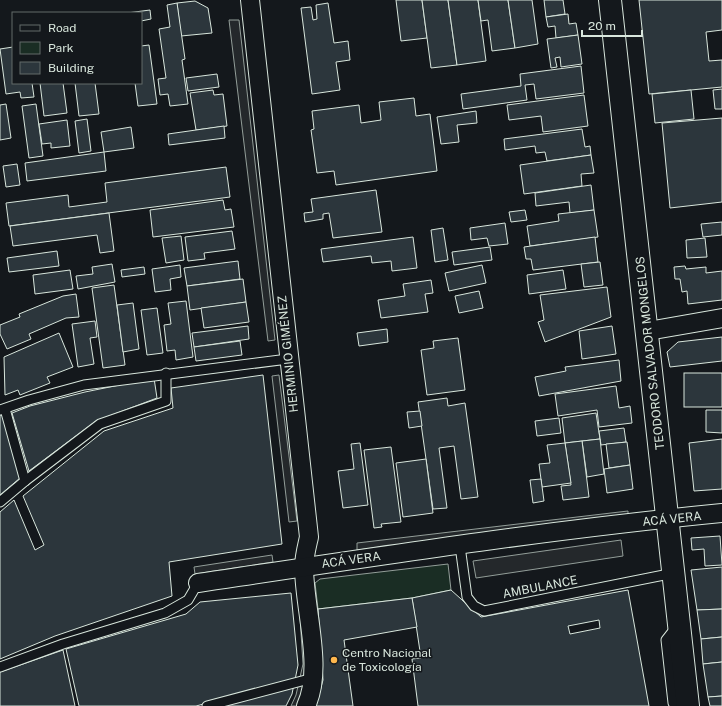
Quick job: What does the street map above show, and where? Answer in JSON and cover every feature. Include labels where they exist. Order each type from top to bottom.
[{"type":"street","name":"HERMINIO GIMÉNEZ","points":[[250,0],[288,359],[309,537],[304,567],[313,678],[310,697],[306,706]]},
{"type":"street","name":"TEODORO SALVADOR MONGELOS","points":[[610,0],[648,331],[688,706]]},
{"type":"street","points":[[648,331],[722,318]]},
{"type":"street","name":"ACÁ VERA","points":[[198,583],[304,567],[667,518],[722,513]]},
{"type":"lane","points":[[25,481],[2,410],[28,400],[84,385],[166,374],[185,374],[288,359]]},
{"type":"lane","points":[[0,502],[100,424],[166,401],[166,374]]},
{"type":"lane","name":"AMBULANCE","points":[[460,546],[467,597],[474,606],[484,610],[674,573]]},
{"type":"lane","name":"ACÁ VERA","points":[[0,667],[63,644],[165,613],[188,600],[198,583]]},
{"type":"lane","points":[[676,706],[673,703],[666,640],[679,624]]},
{"type":"lane","points":[[207,706],[313,678]]},
{"type":"green space","points":[[448,564],[451,590],[412,598],[318,609],[315,583],[320,579]]},
{"type":"shaded area","points":[[229,20],[239,20],[275,340],[268,341]]},
{"type":"shaded area","points":[[279,375],[297,521],[289,522],[272,376]]},
{"type":"shaded area","points":[[628,511],[628,516],[357,550],[357,543]]},
{"type":"shaded area","points":[[621,540],[623,556],[476,578],[473,561]]},
{"type":"shaded area","points":[[272,555],[273,562],[195,574],[194,567]]},
{"type":"shaded area","points":[[299,602],[309,664],[298,706],[291,706],[296,695],[303,664]]},
{"type":"building","points":[[396,0],[422,0],[427,38],[401,41]]},
{"type":"building","points":[[422,0],[448,0],[457,65],[431,68]]},
{"type":"building","points":[[448,0],[478,0],[486,61],[457,65]]},
{"type":"building","points":[[478,0],[508,0],[515,48],[492,51],[488,20],[481,21]]},
{"type":"building","points":[[508,0],[532,0],[538,44],[515,48]]},
{"type":"building","points":[[544,0],[563,0],[565,14],[546,17]]},
{"type":"building","points":[[639,0],[722,0],[722,30],[706,32],[709,61],[722,60],[722,87],[649,94]]},
{"type":"building","points":[[195,1],[208,8],[212,33],[181,36],[177,3]]},
{"type":"building","points":[[177,3],[185,59],[182,60],[188,104],[170,106],[168,94],[160,95],[158,79],[166,78],[159,29],[170,27],[167,5]]},
{"type":"building","points":[[328,3],[334,43],[348,41],[350,60],[336,62],[340,90],[312,94],[301,8],[311,7],[313,20],[317,19],[316,5]]},
{"type":"building","points":[[150,10],[151,19],[142,21],[142,12],[135,12]]},
{"type":"building","points":[[568,14],[569,24],[576,23],[578,35],[556,38],[555,26],[548,27],[546,17]]},
{"type":"building","points":[[578,35],[582,64],[561,67],[560,57],[555,58],[557,67],[551,68],[547,39]]},
{"type":"building","points":[[149,45],[157,104],[138,106],[135,84],[142,84],[142,46]]},
{"type":"building","points":[[12,47],[12,84],[32,84],[34,97],[21,98],[20,92],[6,94],[0,49]]},
{"type":"building","points":[[581,66],[584,93],[536,99],[534,84],[525,85],[527,100],[463,109],[461,94],[521,86],[520,74]]},
{"type":"building","points":[[217,74],[219,87],[188,91],[186,78]]},
{"type":"building","points":[[40,84],[63,84],[67,113],[44,116]]},
{"type":"building","points":[[75,84],[95,84],[99,114],[79,116]]},
{"type":"building","points":[[722,89],[722,109],[715,109],[713,90]]},
{"type":"building","points":[[213,90],[214,95],[223,94],[227,126],[196,130],[190,93]]},
{"type":"building","points":[[691,90],[694,119],[655,123],[652,94]]},
{"type":"building","points":[[584,95],[588,126],[543,132],[541,116],[509,120],[507,105]]},
{"type":"building","points":[[414,98],[416,116],[430,114],[437,171],[336,185],[334,171],[317,173],[311,130],[314,129],[312,111],[359,105],[361,123],[381,120],[379,102]]},
{"type":"building","points":[[6,104],[11,138],[0,140],[0,105]]},
{"type":"building","points":[[36,104],[43,156],[29,158],[22,106]]},
{"type":"building","points":[[476,111],[477,123],[457,125],[459,142],[441,144],[437,117]]},
{"type":"building","points":[[722,118],[722,202],[670,208],[662,123]]},
{"type":"building","points":[[87,119],[91,151],[79,153],[75,121]]},
{"type":"building","points":[[67,120],[70,146],[51,148],[51,143],[42,144],[39,124]]},
{"type":"building","points":[[224,126],[225,138],[169,145],[168,134]]},
{"type":"building","points":[[131,127],[134,148],[104,152],[101,132]]},
{"type":"building","points":[[582,129],[585,147],[590,146],[591,155],[547,161],[545,152],[536,153],[535,146],[505,150],[504,139]]},
{"type":"building","points":[[104,152],[106,171],[27,181],[25,163]]},
{"type":"building","points":[[591,155],[594,173],[581,174],[582,186],[524,194],[520,165]]},
{"type":"building","points":[[17,164],[20,185],[6,187],[3,166]]},
{"type":"building","points":[[226,167],[230,197],[9,226],[6,203],[68,195],[69,207],[107,202],[105,183]]},
{"type":"building","points":[[591,185],[594,210],[570,213],[569,202],[536,206],[535,193]]},
{"type":"building","points":[[376,190],[382,232],[333,238],[329,213],[323,214],[323,219],[305,222],[304,213],[313,212],[311,199]]},
{"type":"building","points":[[223,200],[225,210],[231,209],[234,227],[153,237],[150,210]]},
{"type":"building","points":[[525,210],[527,220],[511,222],[509,212]]},
{"type":"building","points":[[594,210],[598,237],[530,246],[527,226],[559,221],[558,214]]},
{"type":"building","points":[[109,213],[114,251],[100,253],[97,235],[13,246],[10,226]]},
{"type":"building","points":[[722,222],[722,235],[703,237],[701,224]]},
{"type":"building","points":[[505,223],[508,244],[489,246],[487,238],[471,240],[470,228]]},
{"type":"building","points":[[443,228],[448,260],[435,262],[431,230]]},
{"type":"building","points":[[232,231],[235,249],[204,253],[205,259],[188,261],[185,237]]},
{"type":"building","points":[[181,236],[184,260],[166,263],[162,238]]},
{"type":"building","points":[[413,237],[417,268],[392,271],[391,261],[372,263],[371,256],[323,262],[321,249]]},
{"type":"building","points":[[595,237],[598,262],[533,270],[531,259],[526,259],[524,247]]},
{"type":"building","points":[[705,238],[707,257],[687,258],[686,240]]},
{"type":"building","points":[[490,247],[492,260],[454,265],[452,252]]},
{"type":"building","points":[[57,251],[59,266],[9,272],[7,258]]},
{"type":"building","points":[[238,261],[240,279],[187,286],[184,268]]},
{"type":"building","points":[[600,262],[603,285],[584,287],[581,264]]},
{"type":"building","points":[[112,264],[115,282],[78,289],[76,276],[93,274],[92,267]]},
{"type":"building","points":[[180,265],[181,277],[170,279],[171,290],[155,292],[152,269]]},
{"type":"building","points":[[482,265],[486,283],[449,291],[445,273]]},
{"type":"building","points":[[685,266],[686,269],[706,267],[706,273],[722,271],[722,300],[688,304],[687,291],[682,292],[680,279],[675,279],[674,267]]},
{"type":"building","points":[[144,267],[145,274],[122,277],[121,270]]},
{"type":"building","points":[[70,270],[73,289],[35,294],[33,275]]},
{"type":"building","points":[[563,270],[566,289],[529,294],[527,275]]},
{"type":"building","points":[[243,279],[246,302],[190,310],[187,286]]},
{"type":"building","points":[[431,280],[433,293],[425,294],[428,312],[381,318],[378,300],[405,296],[403,284]]},
{"type":"building","points":[[114,285],[125,365],[103,368],[92,288]]},
{"type":"building","points":[[607,287],[611,317],[545,342],[538,322],[544,320],[540,295]]},
{"type":"building","points":[[479,291],[483,308],[459,313],[455,296]]},
{"type":"building","points":[[76,294],[79,317],[66,318],[29,334],[31,339],[7,349],[0,334],[0,325],[20,317],[19,314],[63,296]]},
{"type":"building","points":[[186,301],[193,357],[176,360],[175,350],[167,351],[164,325],[171,324],[168,303]]},
{"type":"building","points":[[246,302],[249,322],[204,328],[201,308]]},
{"type":"building","points":[[133,303],[139,349],[123,352],[117,305]]},
{"type":"building","points":[[157,308],[163,353],[147,355],[141,310]]},
{"type":"building","points":[[95,321],[97,337],[90,338],[94,364],[78,367],[72,324]]},
{"type":"building","points":[[248,326],[249,339],[194,347],[192,333]]},
{"type":"building","points":[[612,326],[616,354],[582,359],[579,331]]},
{"type":"building","points":[[387,329],[388,342],[359,346],[357,333]]},
{"type":"building","points":[[59,333],[73,367],[47,377],[50,383],[20,395],[18,390],[5,395],[4,357]]},
{"type":"building","points":[[722,337],[722,361],[670,367],[667,352],[678,342]]},
{"type":"building","points":[[458,338],[465,390],[427,395],[421,350],[434,348],[433,341]]},
{"type":"building","points":[[240,341],[242,355],[196,361],[194,347]]},
{"type":"building","points":[[619,360],[621,381],[539,396],[535,377],[566,371],[565,367]]},
{"type":"building","points":[[684,373],[722,373],[722,407],[684,407]]},
{"type":"building","points":[[263,375],[282,544],[169,562],[172,596],[55,636],[0,659],[0,512],[14,500],[35,550],[44,545],[23,496],[104,431],[173,408],[171,388]]},
{"type":"building","points":[[154,378],[157,398],[96,421],[29,471],[12,413],[30,406],[85,392]]},
{"type":"building","points":[[616,386],[619,408],[630,406],[632,423],[599,427],[597,410],[558,416],[555,394]]},
{"type":"building","points":[[447,398],[448,406],[465,403],[478,497],[461,499],[454,446],[439,448],[447,508],[433,509],[418,402]]},
{"type":"building","points":[[706,410],[722,410],[722,433],[706,432]]},
{"type":"building","points":[[420,411],[422,426],[409,428],[407,412]]},
{"type":"building","points":[[596,413],[600,439],[565,443],[562,418]]},
{"type":"building","points":[[2,414],[20,478],[0,495],[0,415]]},
{"type":"building","points":[[559,418],[561,433],[537,436],[535,421]]},
{"type":"building","points":[[624,428],[626,442],[601,445],[599,431]]},
{"type":"building","points":[[600,439],[604,474],[587,477],[582,441]]},
{"type":"building","points":[[722,439],[722,489],[694,491],[689,443]]},
{"type":"building","points":[[582,441],[589,497],[563,500],[561,486],[571,485],[565,443]]},
{"type":"building","points":[[627,442],[630,465],[609,468],[606,444]]},
{"type":"building","points":[[360,443],[368,505],[343,508],[338,471],[354,469],[351,444]]},
{"type":"building","points":[[565,443],[571,483],[542,487],[539,464],[550,463],[547,445]]},
{"type":"building","points":[[391,447],[401,522],[381,524],[382,527],[374,528],[364,450]]},
{"type":"building","points":[[426,459],[433,513],[403,517],[396,463]]},
{"type":"building","points":[[630,465],[633,489],[607,493],[604,469]]},
{"type":"building","points":[[541,479],[544,501],[533,503],[530,480]]},
{"type":"building","points":[[720,536],[722,565],[705,566],[704,549],[692,550],[691,538]]},
{"type":"building","points":[[722,567],[722,609],[697,610],[691,570]]},
{"type":"building","points":[[451,590],[481,617],[628,590],[649,706],[418,706],[412,659],[421,658],[412,598]],"holes":[[[599,620],[600,628],[570,634],[568,626]]]},
{"type":"building","points":[[291,593],[298,665],[295,680],[196,706],[79,706],[66,649],[186,614],[200,602]]},
{"type":"building","name":"Centro Nacional de Toxicología","points":[[412,598],[417,627],[344,640],[353,706],[316,706],[323,680],[318,609]]},
{"type":"building","points":[[722,609],[722,637],[701,639],[697,610]]},
{"type":"building","points":[[722,637],[722,662],[703,664],[701,639]]},
{"type":"building","points":[[63,650],[75,706],[0,706],[0,672]]},
{"type":"building","points":[[722,662],[722,696],[708,697],[703,664]]},
{"type":"building","points":[[294,684],[292,694],[286,706],[216,706]]},
{"type":"building","points":[[722,696],[722,706],[710,706],[708,697]]},
{"type":"place","name":"Centro Nacional de Toxicología","points":[[334,660]]}]
